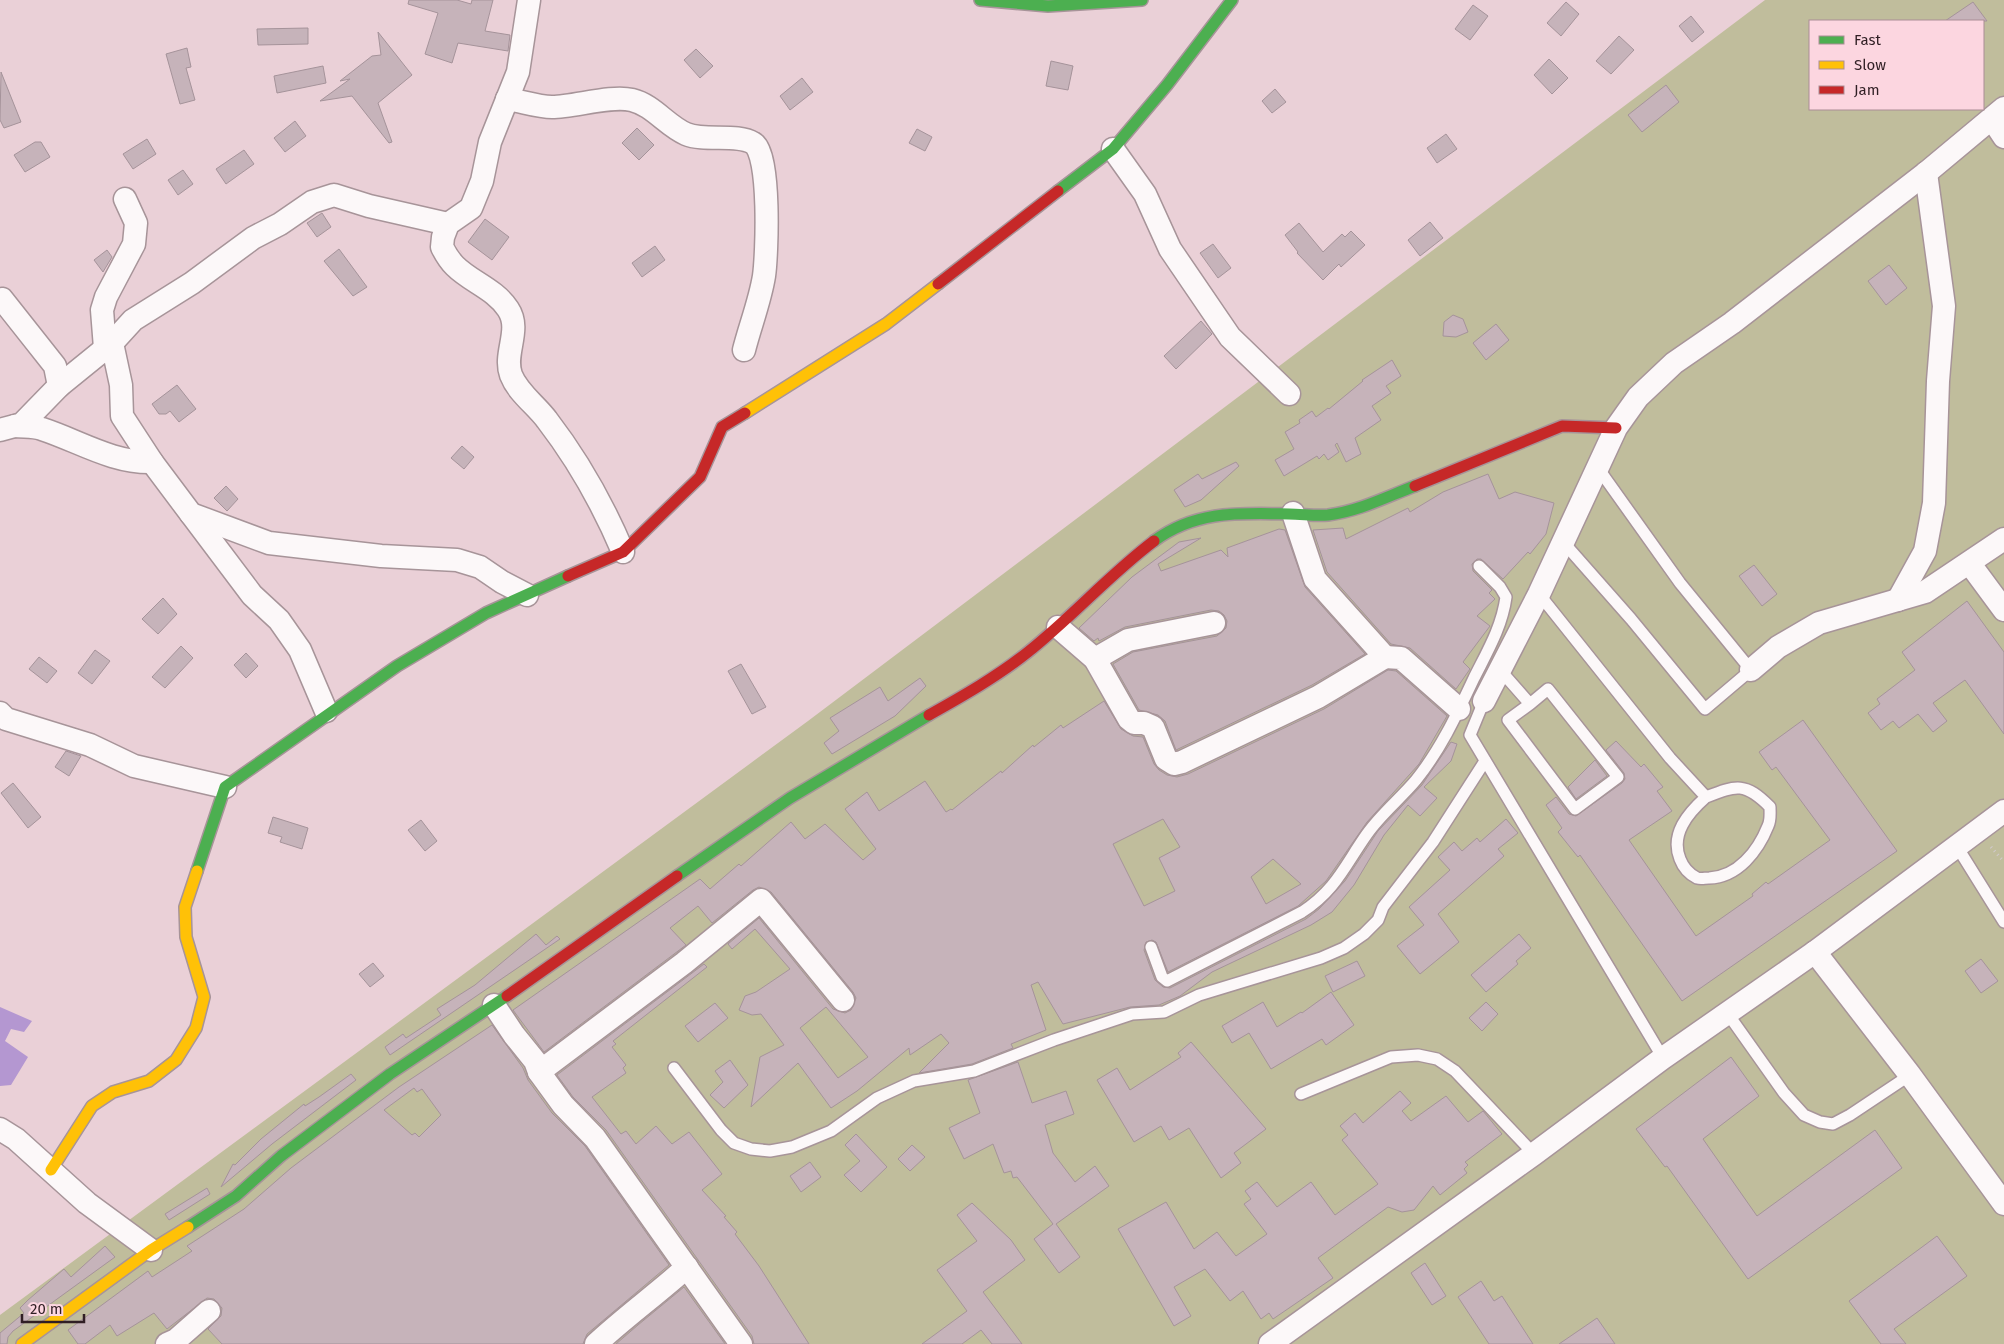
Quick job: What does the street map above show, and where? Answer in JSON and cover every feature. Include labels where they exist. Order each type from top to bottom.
[{"type":"street","points":[[529,0],[518,72],[490,142],[482,181],[471,208],[448,224],[443,237],[442,247],[455,267],[490,290],[508,309],[515,325],[509,353],[511,375],[526,398],[546,419],[569,452],[623,552]]},
{"type":"street","points":[[980,0],[1048,6],[1142,0]]},
{"type":"street","points":[[51,1170],[92,1106],[113,1092],[149,1081],[176,1060],[196,1028],[204,997],[186,937],[185,907],[226,787],[397,666],[486,613],[623,552],[700,478],[722,427],[886,324],[1113,150],[1167,85],[1232,0]]},
{"type":"street","points":[[507,99],[552,107],[598,101],[632,100],[663,116],[674,127],[687,135],[718,139],[745,139],[755,143],[762,153],[767,210],[764,277],[744,350]]},
{"type":"street","points":[[1484,701],[1501,671],[1564,543],[1616,428],[1638,397],[1674,363],[1732,323],[1926,173],[2000,121]]},
{"type":"street","points":[[1113,150],[1145,194],[1170,249],[1230,337],[1289,394]]},
{"type":"street","points":[[1898,600],[1925,551],[1934,503],[1938,381],[1944,306],[1926,173]]},
{"type":"street","points":[[8,428],[22,424],[59,386],[108,345],[133,320],[192,283],[253,238],[280,224],[312,202],[334,195],[369,206],[448,224]]},
{"type":"street","points":[[125,199],[136,223],[134,244],[106,297],[102,310],[108,345],[121,385],[122,416],[152,462],[252,595],[279,620],[300,650],[326,710]]},
{"type":"street","points":[[2,299],[55,366],[59,386]]},
{"type":"street","points":[[22,1344],[151,1250],[236,1196],[282,1156],[390,1074],[782,804],[885,740],[971,691],[1027,653],[1058,627],[1122,565],[1172,528],[1206,516],[1293,513],[1325,515],[1352,511],[1380,502],[1562,426],[1616,428]]},
{"type":"street","points":[[8,428],[41,429],[91,450],[139,463],[152,462]]},
{"type":"street","points":[[1293,513],[1315,579],[1385,657]]},
{"type":"street","points":[[191,514],[270,543],[381,556],[457,560],[480,567],[526,595]]},
{"type":"street","points":[[1752,670],[1778,647],[1819,623],[1925,592],[1970,564],[2004,539]]},
{"type":"street","points":[[1970,564],[2004,610]]},
{"type":"street","points":[[1095,659],[1128,640],[1214,623]]},
{"type":"street","points":[[1058,627],[1095,659],[1129,719],[1134,723],[1144,723],[1153,727],[1166,759],[1174,764],[1182,762],[1318,697],[1385,657],[1401,658],[1459,710]]},
{"type":"street","points":[[0,713],[6,719],[90,745],[134,766],[226,787]]},
{"type":"street","points":[[1270,1344],[1534,1154],[1663,1058],[1815,952],[1956,845],[2004,812]]},
{"type":"street","points":[[539,1072],[645,994],[762,900],[843,1000]]},
{"type":"street","points":[[1815,952],[2002,1197]]},
{"type":"street","points":[[494,1004],[514,1035],[535,1061],[539,1072],[563,1106],[595,1138],[741,1344]]},
{"type":"street","points":[[0,1129],[16,1139],[87,1203],[151,1250]]},
{"type":"street","points":[[596,1344],[625,1317],[659,1293],[687,1267]]},
{"type":"street","points":[[167,1344],[176,1340],[209,1311]]},
{"type":"lane","points":[[1564,543],[1631,618],[1705,709],[1752,670],[1680,583],[1598,468]]},
{"type":"lane","points":[[1151,947],[1162,977],[1167,981],[1302,912],[1319,901],[1335,885],[1368,833],[1437,752],[1499,629],[1506,597],[1480,566]]},
{"type":"lane","points":[[1539,594],[1670,758],[1706,797]]},
{"type":"lane","points":[[1501,671],[1530,704]]},
{"type":"lane","points":[[1548,688],[1618,776],[1575,809],[1508,720],[1530,704],[1548,688]]},
{"type":"lane","points":[[1484,701],[1470,735],[1663,1058]]},
{"type":"lane","points":[[674,1068],[721,1130],[734,1143],[751,1149],[770,1151],[792,1147],[831,1131],[884,1094],[914,1080],[974,1071],[1054,1040],[1132,1014],[1164,1012],[1199,995],[1321,958],[1344,948],[1364,934],[1378,920],[1383,907],[1433,842],[1484,761]]},
{"type":"lane","points":[[1733,787],[1754,791],[1770,807],[1770,824],[1758,847],[1737,870],[1715,878],[1698,878],[1683,868],[1676,850],[1679,830],[1691,810],[1706,797],[1733,787]]},
{"type":"lane","points":[[1956,845],[2004,922]]},
{"type":"lane","points":[[1728,1014],[1784,1093],[1804,1115],[1820,1122],[1834,1124],[1910,1075]]},
{"type":"lane","points":[[1301,1094],[1391,1057],[1418,1055],[1437,1059],[1455,1072],[1534,1154]]},
{"type":"shaded area","points":[[1765,0],[2004,0],[2004,1344],[0,1344],[0,1315],[808,721]]},
{"type":"shaded area","points":[[0,1007],[32,1021],[24,1032],[11,1029],[5,1041],[28,1057],[11,1085],[0,1086]]},
{"type":"building","points":[[409,0],[457,0],[471,4],[472,0],[493,0],[485,31],[510,35],[508,51],[458,43],[452,63],[425,54],[438,13],[408,4]]},
{"type":"building","points":[[1566,2],[1579,14],[1561,36],[1547,23]]},
{"type":"building","points":[[1973,2],[1987,21],[1984,20],[1946,20]]},
{"type":"building","points":[[1473,5],[1488,16],[1470,40],[1455,29]]},
{"type":"building","points":[[1691,16],[1704,32],[1692,42],[1679,26]]},
{"type":"building","points":[[308,28],[308,44],[258,45],[257,29]]},
{"type":"building","points":[[378,32],[412,75],[378,103],[392,142],[389,143],[352,96],[320,101],[350,79],[340,81],[372,56],[381,55]]},
{"type":"building","points":[[1619,36],[1634,50],[1611,74],[1596,61]]},
{"type":"building","points":[[187,48],[191,67],[186,68],[195,100],[180,104],[166,54]]},
{"type":"building","points":[[696,49],[713,66],[700,78],[684,60]]},
{"type":"building","points":[[1549,59],[1568,78],[1552,94],[1534,75]]},
{"type":"building","points":[[1051,61],[1073,66],[1068,90],[1046,86]]},
{"type":"building","points":[[323,66],[326,83],[277,93],[274,76]]},
{"type":"building","points":[[1,72],[21,122],[4,128],[0,120]]},
{"type":"building","points":[[802,78],[813,92],[790,110],[780,96]]},
{"type":"building","points":[[1666,85],[1679,102],[1642,132],[1628,115]]},
{"type":"building","points":[[1275,89],[1286,102],[1272,113],[1262,101]]},
{"type":"building","points":[[295,121],[306,136],[285,152],[274,138]]},
{"type":"building","points":[[637,128],[654,145],[639,160],[622,143]]},
{"type":"building","points":[[917,129],[932,137],[925,151],[909,143]]},
{"type":"building","points":[[1446,134],[1457,149],[1437,163],[1427,148]]},
{"type":"building","points":[[147,139],[156,154],[133,169],[123,154]]},
{"type":"building","points":[[35,142],[41,142],[50,157],[25,172],[14,155]]},
{"type":"building","points":[[244,150],[254,164],[226,184],[216,169]]},
{"type":"building","points":[[183,170],[193,184],[178,195],[168,180]]},
{"type":"building","points":[[322,213],[331,227],[317,237],[307,223]]},
{"type":"building","points":[[485,219],[509,237],[492,260],[468,242]]},
{"type":"building","points":[[1430,222],[1443,238],[1420,256],[1408,240]]},
{"type":"building","points":[[1299,223],[1323,252],[1342,234],[1345,237],[1351,231],[1365,245],[1341,267],[1339,264],[1323,280],[1297,253],[1285,235]]},
{"type":"building","points":[[1213,244],[1231,268],[1218,278],[1200,253]]},
{"type":"building","points":[[655,246],[665,260],[642,277],[632,263]]},
{"type":"building","points":[[339,249],[367,287],[353,296],[324,261]]},
{"type":"building","points":[[107,250],[112,257],[103,272],[94,260]]},
{"type":"building","points":[[1889,265],[1907,288],[1886,305],[1868,281]]},
{"type":"building","points":[[1453,315],[1463,319],[1468,332],[1456,337],[1443,336],[1444,322]]},
{"type":"building","points":[[1201,321],[1212,334],[1176,369],[1164,356]]},
{"type":"building","points":[[1496,324],[1509,340],[1486,360],[1473,343]]},
{"type":"building","points":[[1392,360],[1401,376],[1386,386],[1391,393],[1372,406],[1381,420],[1355,438],[1361,454],[1346,462],[1337,443],[1335,445],[1339,452],[1328,460],[1324,454],[1319,459],[1317,456],[1284,476],[1275,460],[1294,449],[1285,432],[1300,423],[1299,420],[1312,411],[1316,417],[1329,409],[1362,380]]},
{"type":"building","points":[[177,385],[196,409],[179,422],[170,411],[166,414],[159,414],[152,404]]},
{"type":"building","points":[[462,446],[474,457],[464,469],[451,458]]},
{"type":"building","points":[[1236,462],[1239,466],[1201,500],[1185,507],[1174,490],[1198,474],[1202,479]]},
{"type":"building","points":[[1488,474],[1499,499],[1515,492],[1554,503],[1546,534],[1530,554],[1528,552],[1503,579],[1481,559],[1477,559],[1472,564],[1473,571],[1492,590],[1489,593],[1495,599],[1477,616],[1490,626],[1463,662],[1470,669],[1456,689],[1410,648],[1391,644],[1327,572],[1313,530],[1343,528],[1346,539],[1408,508],[1410,512],[1443,492]]},
{"type":"building","points":[[226,486],[238,499],[227,511],[214,498]]},
{"type":"building","points":[[1279,529],[1285,530],[1305,587],[1365,654],[1312,685],[1176,750],[1165,721],[1158,715],[1139,710],[1113,664],[1133,652],[1217,636],[1226,628],[1227,621],[1224,615],[1219,611],[1211,610],[1125,627],[1099,641],[1098,638],[1094,641],[1079,628],[1132,577],[1179,542],[1201,538],[1158,564],[1161,571],[1221,550],[1228,557],[1227,548]]},
{"type":"building","points":[[1754,565],[1777,594],[1762,606],[1739,576]]},
{"type":"building","points":[[163,598],[177,614],[158,634],[142,619]]},
{"type":"building","points":[[1967,601],[2004,652],[2004,734],[1965,680],[1933,703],[1947,721],[1933,732],[1918,714],[1899,728],[1893,721],[1881,730],[1868,713],[1880,704],[1877,699],[1915,670],[1902,652]]},
{"type":"building","points":[[181,646],[193,658],[165,688],[152,677]]},
{"type":"building","points":[[95,650],[110,661],[92,684],[78,673]]},
{"type":"building","points":[[246,653],[258,666],[246,678],[234,665]]},
{"type":"building","points":[[39,657],[57,671],[47,683],[29,669]]},
{"type":"building","points":[[741,664],[766,707],[752,714],[728,671]]},
{"type":"building","points":[[1388,670],[1396,671],[1447,716],[1419,764],[1367,822],[1326,881],[1298,906],[1168,972],[1156,942],[1152,940],[1146,942],[1144,950],[1155,980],[1163,987],[1170,988],[1306,919],[1319,909],[1345,881],[1378,831],[1422,785],[1451,742],[1457,744],[1451,761],[1424,787],[1437,798],[1420,816],[1408,805],[1384,835],[1354,885],[1332,912],[1311,925],[1212,972],[1180,996],[1159,1005],[1130,1007],[1063,1024],[1038,982],[1031,985],[1046,1030],[1011,1044],[1013,1048],[972,1064],[919,1073],[949,1043],[941,1034],[910,1055],[909,1048],[857,1091],[831,1108],[798,1063],[751,1107],[760,1057],[784,1045],[761,1014],[752,1015],[739,1010],[745,996],[756,992],[790,969],[755,929],[732,949],[728,944],[759,918],[833,1009],[845,1013],[851,1010],[856,998],[771,892],[759,887],[712,923],[698,906],[670,928],[686,945],[544,1052],[513,1010],[700,879],[710,889],[739,864],[741,866],[791,822],[805,839],[825,824],[863,860],[876,849],[845,809],[867,792],[879,811],[925,781],[946,812],[952,810],[1001,771],[1002,773],[1033,745],[1034,747],[1061,725],[1063,728],[1104,701],[1121,729],[1133,736],[1143,737],[1154,764],[1159,770],[1167,775],[1177,777],[1188,774],[1324,709]],"holes":[[[1163,819],[1180,847],[1159,858],[1175,891],[1144,906],[1113,844]],[[1273,859],[1301,884],[1266,904],[1251,877]],[[826,1007],[868,1057],[838,1078],[800,1028]]]},
{"type":"building","points":[[920,678],[926,686],[895,716],[832,754],[824,743],[839,731],[830,718],[880,687],[888,701]]},
{"type":"building","points":[[1803,720],[1897,851],[1682,1001],[1580,855],[1578,857],[1558,832],[1562,828],[1546,805],[1556,797],[1569,814],[1576,816],[1622,783],[1625,779],[1624,773],[1606,750],[1616,741],[1641,767],[1644,764],[1663,787],[1657,791],[1672,811],[1629,840],[1696,936],[1753,896],[1752,894],[1766,882],[1768,884],[1830,840],[1776,767],[1772,770],[1759,752]]},
{"type":"building","points":[[66,751],[81,756],[69,776],[55,767]]},
{"type":"building","points":[[1595,760],[1607,776],[1576,799],[1568,787]]},
{"type":"building","points":[[13,783],[41,817],[28,828],[1,793]]},
{"type":"building","points":[[273,817],[308,828],[302,849],[280,842],[282,837],[268,833]]},
{"type":"building","points":[[1506,819],[1518,833],[1498,849],[1504,856],[1438,914],[1459,942],[1420,974],[1397,946],[1424,925],[1409,907],[1450,870],[1438,857],[1454,842],[1462,851],[1477,838],[1480,842]]},
{"type":"building","points":[[421,820],[437,841],[425,851],[408,830]]},
{"type":"building","points":[[536,934],[546,945],[557,936],[560,939],[390,1055],[385,1047],[403,1034],[406,1038],[441,1015],[437,1009],[475,985]]},
{"type":"building","points":[[1519,934],[1531,948],[1516,961],[1518,964],[1486,992],[1471,975]]},
{"type":"building","points":[[1981,959],[1998,981],[1981,993],[1965,971]]},
{"type":"building","points":[[1357,961],[1365,976],[1333,992],[1325,976]]},
{"type":"building","points":[[373,963],[384,976],[370,987],[359,974]]},
{"type":"building","points":[[704,964],[707,967],[613,1041],[616,1044],[612,1047],[626,1065],[623,1068],[626,1073],[592,1097],[621,1134],[626,1131],[636,1144],[656,1126],[672,1144],[689,1132],[722,1174],[702,1190],[726,1216],[724,1217],[737,1232],[735,1234],[759,1266],[809,1344],[754,1344],[752,1336],[606,1130],[573,1097],[557,1075]]},
{"type":"building","points":[[1331,992],[1354,1025],[1326,1045],[1322,1039],[1271,1069],[1249,1033],[1232,1043],[1222,1026],[1263,1002],[1277,1027],[1302,1013]]},
{"type":"building","points":[[1486,1002],[1498,1014],[1482,1031],[1469,1018]]},
{"type":"building","points":[[715,1003],[728,1018],[698,1042],[685,1026]]},
{"type":"building","points":[[492,1025],[552,1113],[585,1146],[669,1265],[587,1334],[583,1344],[222,1344],[208,1329],[221,1316],[222,1308],[214,1299],[207,1298],[167,1329],[154,1313],[117,1336],[110,1325],[85,1344],[78,1344],[68,1330],[148,1271],[152,1277],[192,1251],[187,1246],[244,1209],[291,1168],[399,1087]],"holes":[[[414,1088],[417,1092],[422,1089],[441,1115],[419,1137],[415,1133],[412,1135],[384,1110]]]},
{"type":"building","points":[[1191,1042],[1266,1129],[1234,1153],[1241,1163],[1221,1178],[1189,1128],[1169,1140],[1161,1126],[1134,1142],[1097,1080],[1117,1068],[1130,1090],[1181,1057],[1178,1053]]},
{"type":"building","points":[[1731,1057],[1759,1096],[1703,1139],[1757,1216],[1875,1130],[1902,1168],[1748,1279],[1667,1166],[1665,1167],[1636,1129]]},
{"type":"building","points":[[730,1060],[748,1085],[724,1108],[710,1095],[723,1082],[715,1071]]},
{"type":"building","points":[[1018,1062],[1032,1103],[1066,1091],[1074,1114],[1045,1125],[1053,1153],[1075,1182],[1095,1166],[1109,1186],[1056,1224],[1080,1257],[1059,1273],[1034,1239],[1053,1224],[1017,1177],[1013,1178],[1011,1171],[1004,1173],[993,1144],[964,1159],[949,1128],[980,1113],[968,1080]]},
{"type":"building","points":[[351,1074],[356,1080],[272,1144],[221,1187],[233,1164],[235,1165],[261,1139],[304,1104],[305,1106]]},
{"type":"building","points":[[1400,1091],[1411,1103],[1402,1111],[1411,1121],[1446,1096],[1468,1122],[1483,1111],[1502,1134],[1465,1162],[1468,1165],[1464,1169],[1467,1173],[1440,1195],[1433,1186],[1414,1210],[1402,1212],[1388,1207],[1318,1258],[1333,1278],[1273,1319],[1269,1313],[1261,1319],[1243,1291],[1230,1301],[1205,1269],[1174,1287],[1191,1316],[1174,1326],[1118,1229],[1166,1202],[1194,1249],[1217,1232],[1236,1256],[1267,1234],[1244,1204],[1251,1199],[1245,1191],[1257,1182],[1277,1207],[1311,1182],[1335,1215],[1378,1184],[1342,1140],[1348,1135],[1340,1126],[1355,1113],[1363,1123]]},
{"type":"building","points":[[856,1134],[887,1167],[861,1192],[844,1175],[860,1161],[845,1145]]},
{"type":"building","points":[[912,1145],[925,1157],[910,1171],[898,1159]]},
{"type":"building","points":[[810,1162],[821,1177],[801,1192],[790,1176]]},
{"type":"building","points":[[207,1188],[210,1194],[169,1220],[165,1214]]},
{"type":"building","points":[[972,1203],[1011,1240],[1025,1260],[983,1292],[1022,1344],[992,1344],[981,1330],[962,1344],[922,1344],[967,1311],[937,1270],[977,1241],[957,1215]]},
{"type":"building","points":[[1937,1236],[1967,1276],[1894,1329],[1906,1344],[1881,1344],[1849,1301]]},
{"type":"building","points":[[105,1246],[115,1257],[13,1331],[8,1337],[7,1344],[0,1344],[0,1333],[24,1313],[20,1308],[28,1300],[64,1269],[71,1277]]},
{"type":"building","points":[[1425,1263],[1446,1296],[1432,1305],[1411,1273]]},
{"type":"building","points":[[1481,1281],[1494,1301],[1502,1296],[1533,1344],[1489,1344],[1458,1297]]},
{"type":"building","points":[[684,1287],[725,1344],[616,1344],[638,1325]]},
{"type":"building","points":[[1597,1318],[1615,1344],[1559,1344]]},
{"type":"traffic: fast","points":[[980,0],[1048,6],[1142,0]]},
{"type":"traffic: fast","points":[[1058,191],[1113,149],[1167,85],[1232,0]]},
{"type":"traffic: fast","points":[[1154,541],[1170,531],[1202,519],[1253,513],[1328,515],[1362,507],[1415,486]]},
{"type":"traffic: fast","points":[[197,871],[225,787],[397,666],[486,613],[568,576]]},
{"type":"traffic: fast","points":[[677,876],[790,798],[929,715]]},
{"type":"traffic: fast","points":[[188,1227],[236,1196],[281,1156],[390,1074],[507,996]]},
{"type":"traffic: slow","points":[[745,413],[886,324],[938,284]]},
{"type":"traffic: slow","points":[[51,1170],[92,1106],[113,1092],[149,1081],[176,1060],[196,1028],[204,997],[186,937],[185,907],[197,871]]},
{"type":"traffic: slow","points":[[22,1344],[151,1250],[188,1227]]},
{"type":"traffic: jam","points":[[938,284],[1058,191]]},
{"type":"traffic: jam","points":[[568,576],[623,552],[700,477],[722,427],[745,413]]},
{"type":"traffic: jam","points":[[1415,486],[1562,426],[1616,428]]},
{"type":"traffic: jam","points":[[929,715],[1017,661],[1154,541]]},
{"type":"traffic: jam","points":[[507,996],[677,876]]}]
